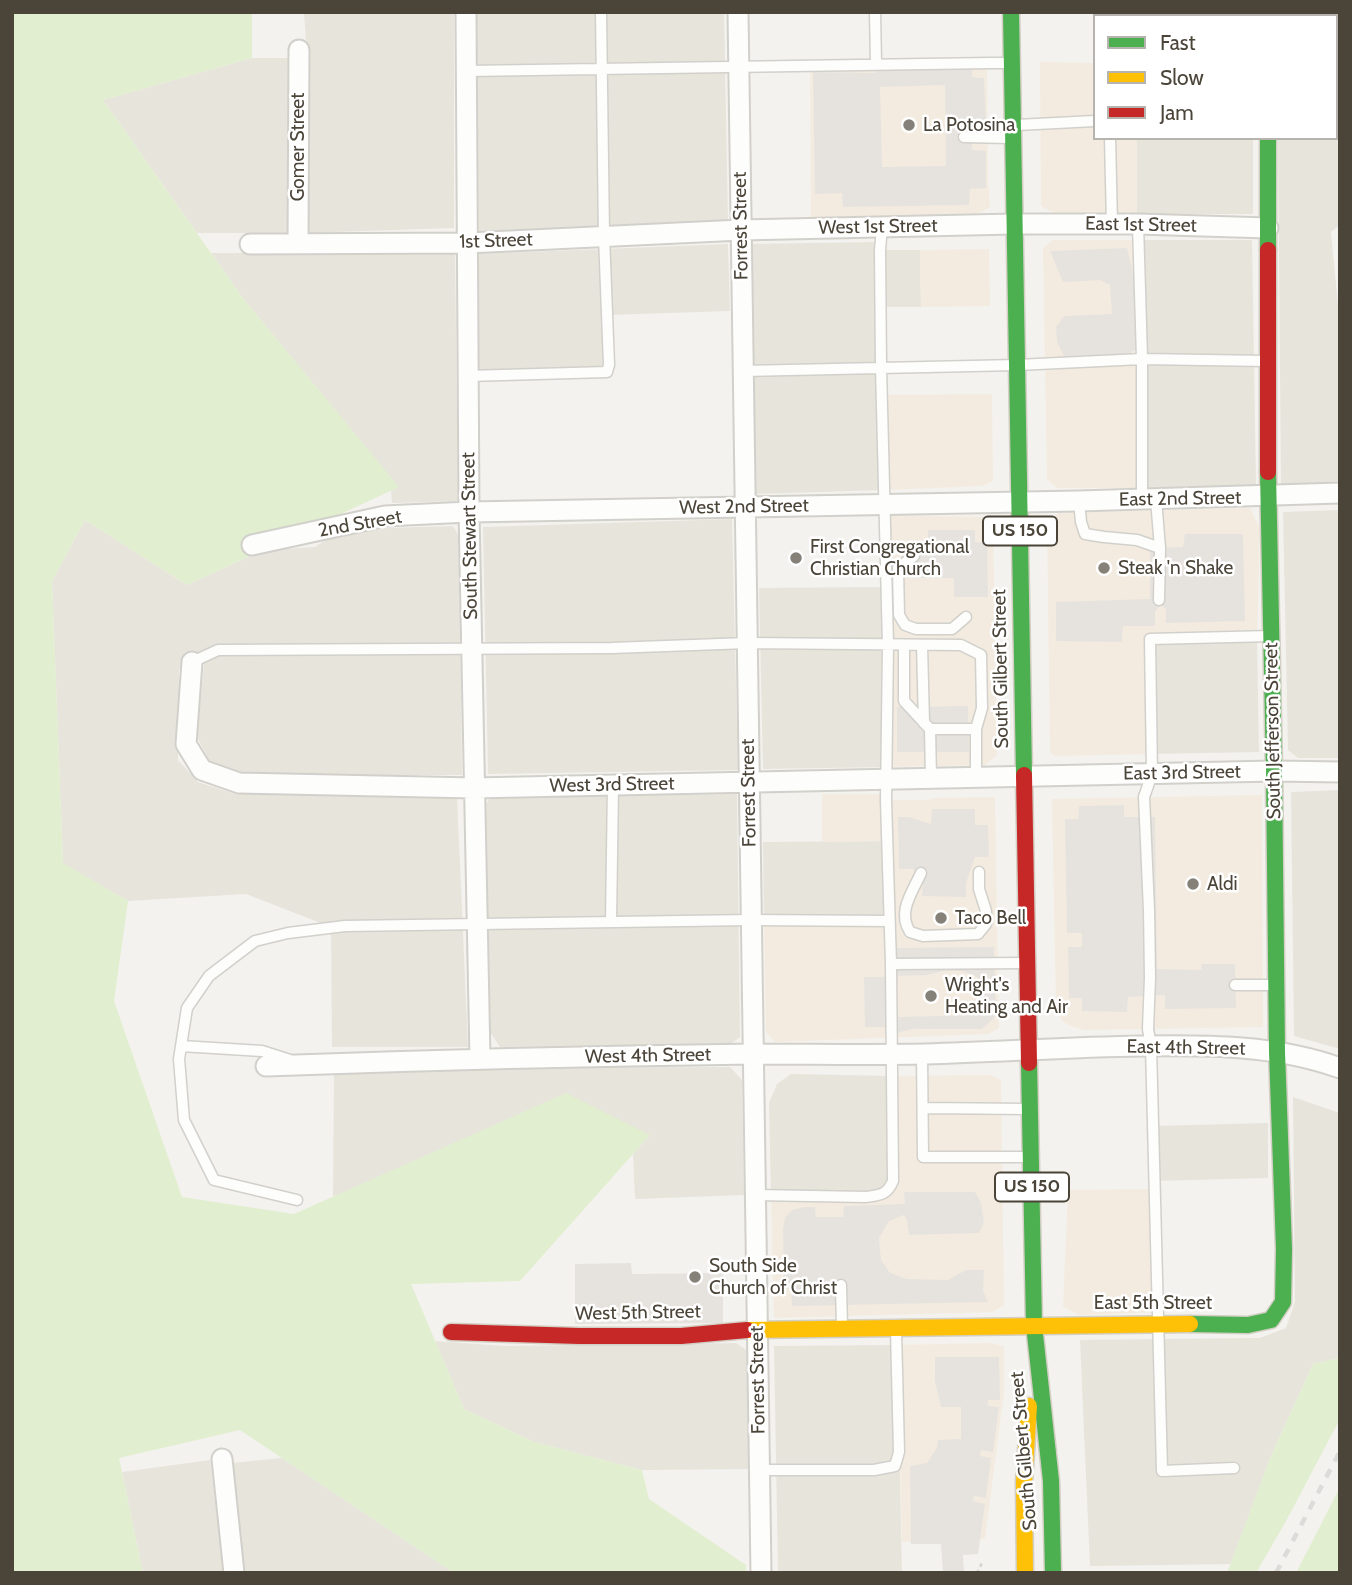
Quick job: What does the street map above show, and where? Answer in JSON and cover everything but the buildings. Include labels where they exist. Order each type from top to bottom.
[{"type":"street","name":"South Stewart Street","points":[[467,12],[469,512],[480,1059]]},
{"type":"street","name":"Forrest Street","points":[[738,12],[761,1573]]},
{"type":"street","name":"South Gilbert Street","points":[[1011,12],[1034,1325],[1024,1482],[1025,1573]]},
{"type":"street","name":"Gomer Street","points":[[298,244],[299,51]]},
{"type":"street","name":"South Jefferson Street","points":[[1268,140],[1268,497],[1277,1052],[1284,1249],[1283,1302],[1271,1320]]},
{"type":"street","name":"West 1st Street","points":[[741,230],[1014,224]]},
{"type":"street","name":"East 1st Street","points":[[1014,224],[1268,228]]},
{"type":"street","name":"1st Street","points":[[250,244],[468,243],[741,230]]},
{"type":"street","name":"East 2nd Street","points":[[1019,502],[1340,494]]},
{"type":"street","name":"West 2nd Street","points":[[469,512],[1019,502]]},
{"type":"street","name":"2nd Street","points":[[252,545],[385,516],[469,512]]},
{"type":"street","name":"West 3rd Street","points":[[192,662],[186,744],[202,770],[239,783],[474,788],[1024,777]]},
{"type":"street","name":"East 3rd Street","points":[[1024,777],[1340,772]]},
{"type":"street","name":"East 4th Street","points":[[1029,1049],[1216,1045],[1277,1052],[1340,1068]]},
{"type":"street","name":"West 4th Street","points":[[266,1066],[752,1054],[922,1054],[1029,1049]]},
{"type":"street","name":"East 5th Street","points":[[1034,1325],[1158,1322],[1248,1325],[1271,1320]]},
{"type":"street","name":"South Gilbert Street","points":[[1034,1325],[1051,1481],[1053,1573]]},
{"type":"street","name":"West 5th Street","points":[[452,1332],[669,1336],[758,1329],[1034,1325]]},
{"type":"street","points":[[222,1459],[234,1573]]},
{"type":"lane","points":[[468,376],[607,372],[609,365],[601,12]]},
{"type":"lane","points":[[875,12],[876,64]]},
{"type":"lane","points":[[467,71],[1012,63]]},
{"type":"lane","points":[[964,137],[1093,121]]},
{"type":"lane","points":[[1110,140],[1112,225]]},
{"type":"lane","points":[[1138,225],[1149,499],[1160,548],[1159,600]]},
{"type":"lane","points":[[755,1195],[866,1197],[880,1195],[890,1189],[893,1181],[886,800],[888,645],[881,367],[882,227]]},
{"type":"lane","points":[[743,371],[1017,365],[1142,359],[1267,361]]},
{"type":"lane","points":[[1079,501],[1085,534],[1137,540],[1160,548]]},
{"type":"lane","points":[[914,556],[898,568],[899,615],[905,625],[916,629],[952,629],[967,617]]},
{"type":"lane","points":[[1234,1468],[1162,1471],[1151,1046],[1148,1029],[1149,910],[1144,797],[1152,774],[1150,639],[1272,636]]},
{"type":"lane","points":[[192,662],[218,650],[612,648],[747,643],[961,645],[981,655],[982,708],[976,729],[976,778]]},
{"type":"lane","points":[[904,645],[904,701],[927,726],[976,729]]},
{"type":"lane","points":[[922,645],[931,778]]},
{"type":"lane","points":[[611,922],[613,785]]},
{"type":"lane","points":[[921,873],[904,912],[905,924],[911,932],[923,936],[978,934],[986,925],[986,911],[979,889],[979,872]]},
{"type":"lane","points":[[297,1200],[214,1180],[184,1120],[179,1059],[187,1008],[209,976],[255,941],[332,927],[477,923],[889,920]]},
{"type":"lane","points":[[891,964],[1028,963]]},
{"type":"lane","points":[[1235,985],[1276,985]]},
{"type":"lane","points":[[181,1046],[262,1051],[303,1065]]},
{"type":"lane","points":[[922,1054],[923,1157],[1031,1157]]},
{"type":"lane","points":[[923,1108],[1030,1109]]},
{"type":"lane","points":[[841,1285],[842,1328]]},
{"type":"lane","points":[[760,1470],[874,1470],[895,1466],[899,1452],[896,1327]]},
{"type":"path","points":[[976,1573],[982,1563]]},
{"type":"shaded area","points":[[304,12],[454,12],[454,228],[304,233]]},
{"type":"shaded area","points":[[475,12],[724,12],[728,221],[479,231]]},
{"type":"shaded area","points":[[252,58],[291,58],[289,233],[197,233],[103,100]]},
{"type":"shaded area","points":[[1040,62],[1093,63],[1093,140],[1137,140],[1137,214],[1056,214],[1041,206]]},
{"type":"shaded area","points":[[973,63],[972,77],[984,78],[986,122],[972,123],[972,150],[986,151],[986,188],[970,189],[969,205],[843,207],[842,193],[815,194],[813,72],[875,73],[876,64]],"holes":[[[945,85],[946,166],[882,167],[880,87]]]},
{"type":"shaded area","points":[[987,63],[990,207],[973,217],[811,221],[810,65]]},
{"type":"shaded area","points":[[1338,114],[1340,225],[1331,232],[1340,326],[1340,481],[1281,487],[1278,140],[1338,140]]},
{"type":"shaded area","points":[[1137,140],[1253,140],[1253,214],[1137,214]]},
{"type":"shaded area","points":[[1053,240],[1138,240],[1142,488],[1057,488],[1047,479],[1043,248]]},
{"type":"shaded area","points":[[1138,240],[1252,240],[1256,486],[1142,488]]},
{"type":"shaded area","points":[[880,242],[880,250],[920,250],[921,307],[881,307],[885,490],[756,494],[750,244]]},
{"type":"shaded area","points":[[728,244],[730,311],[607,315],[607,372],[477,376],[476,254]]},
{"type":"shaded area","points":[[1127,248],[1135,282],[1136,349],[1129,354],[1064,356],[1057,342],[1056,327],[1064,316],[1112,314],[1110,285],[1100,280],[1063,282],[1050,251]]},
{"type":"shaded area","points":[[989,249],[990,306],[921,307],[920,250]]},
{"type":"shaded area","points":[[211,253],[455,253],[458,501],[392,503],[390,477],[242,297]]},
{"type":"shaded area","points":[[992,394],[993,481],[983,486],[885,490],[882,395]]},
{"type":"shaded area","points":[[1250,508],[1260,529],[1257,636],[1150,639],[1152,754],[1055,756],[1050,752],[1047,521],[1059,513]]},
{"type":"shaded area","points":[[1340,510],[1340,758],[1298,758],[1288,750],[1283,512]]},
{"type":"shaded area","points":[[885,515],[983,517],[993,523],[997,755],[985,765],[887,767]]},
{"type":"shaded area","points":[[732,519],[738,770],[488,774],[483,527]]},
{"type":"shaded area","points":[[85,520],[187,585],[263,550],[315,547],[333,535],[384,528],[453,526],[459,536],[462,775],[241,775],[211,764],[197,737],[204,664],[185,652],[179,671],[178,760],[198,782],[235,794],[457,796],[468,1047],[332,1047],[331,927],[246,894],[128,901],[63,864],[52,581]]},
{"type":"shaded area","points":[[928,530],[975,530],[975,542],[987,543],[988,597],[954,597],[954,578],[908,578],[907,566],[928,544]]},
{"type":"shaded area","points":[[1185,534],[1243,534],[1245,621],[1166,623],[1166,609],[1161,605],[1155,611],[1155,626],[1123,626],[1122,642],[1056,641],[1056,602],[1150,599],[1150,548],[1183,547]]},
{"type":"shaded area","points":[[887,587],[887,767],[763,769],[759,588]]},
{"type":"shaded area","points":[[1257,636],[1259,752],[1152,754],[1150,639]]},
{"type":"shaded area","points":[[968,706],[969,752],[897,752],[897,707]]},
{"type":"shaded area","points":[[1340,790],[1340,1049],[1294,1036],[1291,792]]},
{"type":"shaded area","points":[[737,794],[740,1037],[728,1046],[500,1047],[490,1032],[482,809],[490,798]]},
{"type":"shaded area","points":[[822,794],[886,794],[886,800],[995,797],[999,1028],[988,1034],[775,1042],[766,1032],[764,920],[889,920],[887,841],[822,842]]},
{"type":"shaded area","points":[[1262,795],[1263,1027],[1084,1030],[1062,1021],[1056,1006],[1052,799]]},
{"type":"shaded area","points":[[1124,805],[1124,817],[1155,817],[1157,969],[1201,970],[1202,964],[1235,964],[1236,1008],[1165,1009],[1165,995],[1128,997],[1127,1012],[1082,1011],[1082,998],[1069,998],[1068,947],[1082,947],[1082,933],[1067,933],[1065,819],[1078,819],[1079,806]]},
{"type":"shaded area","points":[[932,809],[975,809],[975,825],[988,825],[989,857],[975,857],[966,883],[966,897],[922,896],[923,883],[913,869],[899,869],[898,817],[909,817],[931,824]]},
{"type":"shaded area","points":[[887,841],[889,921],[764,920],[763,842]]},
{"type":"shaded area","points":[[994,947],[996,1016],[982,1029],[913,1029],[896,1033],[897,1017],[979,1015],[977,977],[962,971],[895,976],[894,948]]},
{"type":"shaded area","points":[[864,977],[891,977],[891,1027],[865,1027]]},
{"type":"shaded area","points":[[730,1067],[742,1080],[744,1195],[635,1199],[633,1154],[650,1135],[333,1196],[334,1069]]},
{"type":"shaded area","points":[[791,1074],[891,1076],[893,1181],[880,1195],[771,1196],[769,1103],[777,1084]]},
{"type":"shaded area","points":[[990,1075],[1001,1080],[1004,1306],[992,1312],[774,1318],[771,1196],[866,1197],[890,1189],[891,1076]]},
{"type":"shaded area","points":[[1293,1097],[1340,1113],[1340,1358],[1313,1364],[1271,1456],[1231,1564],[1090,1566],[1080,1340],[1260,1338],[1286,1328],[1295,1302]]},
{"type":"shaded area","points":[[1268,1123],[1268,1178],[1154,1181],[1153,1126]]},
{"type":"shaded area","points":[[1154,1189],[1158,1312],[1079,1315],[1063,1307],[1068,1190]]},
{"type":"shaded area","points":[[904,1192],[975,1192],[981,1203],[984,1222],[979,1233],[909,1235],[904,1215],[889,1221],[879,1238],[881,1260],[890,1273],[907,1279],[948,1280],[966,1270],[984,1270],[983,1291],[988,1302],[792,1306],[791,1289],[784,1289],[783,1228],[785,1218],[792,1210],[815,1207],[816,1217],[843,1217],[844,1206],[905,1204]]},
{"type":"shaded area","points":[[631,1263],[632,1274],[723,1273],[723,1323],[575,1324],[575,1264]]},
{"type":"shaded area","points":[[435,1341],[504,1346],[736,1343],[748,1351],[749,1469],[642,1470],[534,1442],[464,1409]]},
{"type":"shaded area","points":[[990,1343],[1004,1346],[1004,1392],[985,1539],[902,1542],[897,1345]]},
{"type":"shaded area","points":[[897,1345],[902,1573],[778,1573],[774,1346]]},
{"type":"shaded area","points":[[935,1357],[999,1357],[1000,1400],[988,1400],[988,1406],[999,1407],[993,1452],[981,1450],[980,1456],[991,1458],[986,1498],[974,1496],[973,1501],[985,1504],[978,1554],[963,1555],[964,1573],[943,1573],[941,1544],[911,1544],[910,1466],[927,1463],[937,1448],[938,1440],[961,1439],[961,1407],[941,1407],[935,1381]]},
{"type":"shaded area","points":[[282,1458],[454,1573],[245,1573],[232,1463]]},
{"type":"shaded area","points":[[210,1460],[224,1573],[143,1573],[122,1472]]},
{"type":"green space","points":[[12,12],[252,12],[252,58],[103,100],[242,297],[399,487],[187,585],[85,520],[52,581],[63,863],[128,901],[114,1001],[182,1197],[294,1214],[566,1093],[650,1135],[520,1281],[411,1284],[464,1409],[534,1442],[642,1470],[649,1499],[746,1565],[746,1573],[454,1573],[240,1430],[119,1458],[143,1573],[12,1573]]},
{"type":"green space","points":[[1340,1358],[1340,1419],[1256,1573],[1227,1573],[1271,1456],[1313,1364]]},
{"type":"green space","points":[[1340,1487],[1340,1573],[1296,1573]]},
{"type":"railway","points":[[1276,1573],[1340,1451]]},
{"type":"traffic: fast","points":[[1011,12],[1024,775]]},
{"type":"traffic: fast","points":[[1268,140],[1268,250]]},
{"type":"traffic: fast","points":[[1190,1324],[1248,1325],[1271,1320],[1283,1302],[1268,472]]},
{"type":"traffic: fast","points":[[1029,1063],[1034,1325],[1051,1481],[1053,1573]]},
{"type":"traffic: slow","points":[[747,1330],[1190,1324]]},
{"type":"traffic: slow","points":[[1025,1573],[1024,1482],[1029,1406]]},
{"type":"traffic: jam","points":[[1268,250],[1268,472]]},
{"type":"traffic: jam","points":[[1024,775],[1029,1063]]},
{"type":"traffic: jam","points":[[451,1332],[681,1336],[747,1330]]},
{"type":"place","name":"La Potosina","points":[[909,125]]},
{"type":"place","name":"First Congregational Christian Church","points":[[796,558]]},
{"type":"place","name":"Steak 'n Shake","points":[[1104,568]]},
{"type":"place","name":"Aldi","points":[[1193,884]]},
{"type":"place","name":"Taco Bell","points":[[941,918]]},
{"type":"place","name":"Wright's Heating and Air","points":[[931,996]]},
{"type":"place","name":"South Side Church of Christ","points":[[695,1277]]}]
